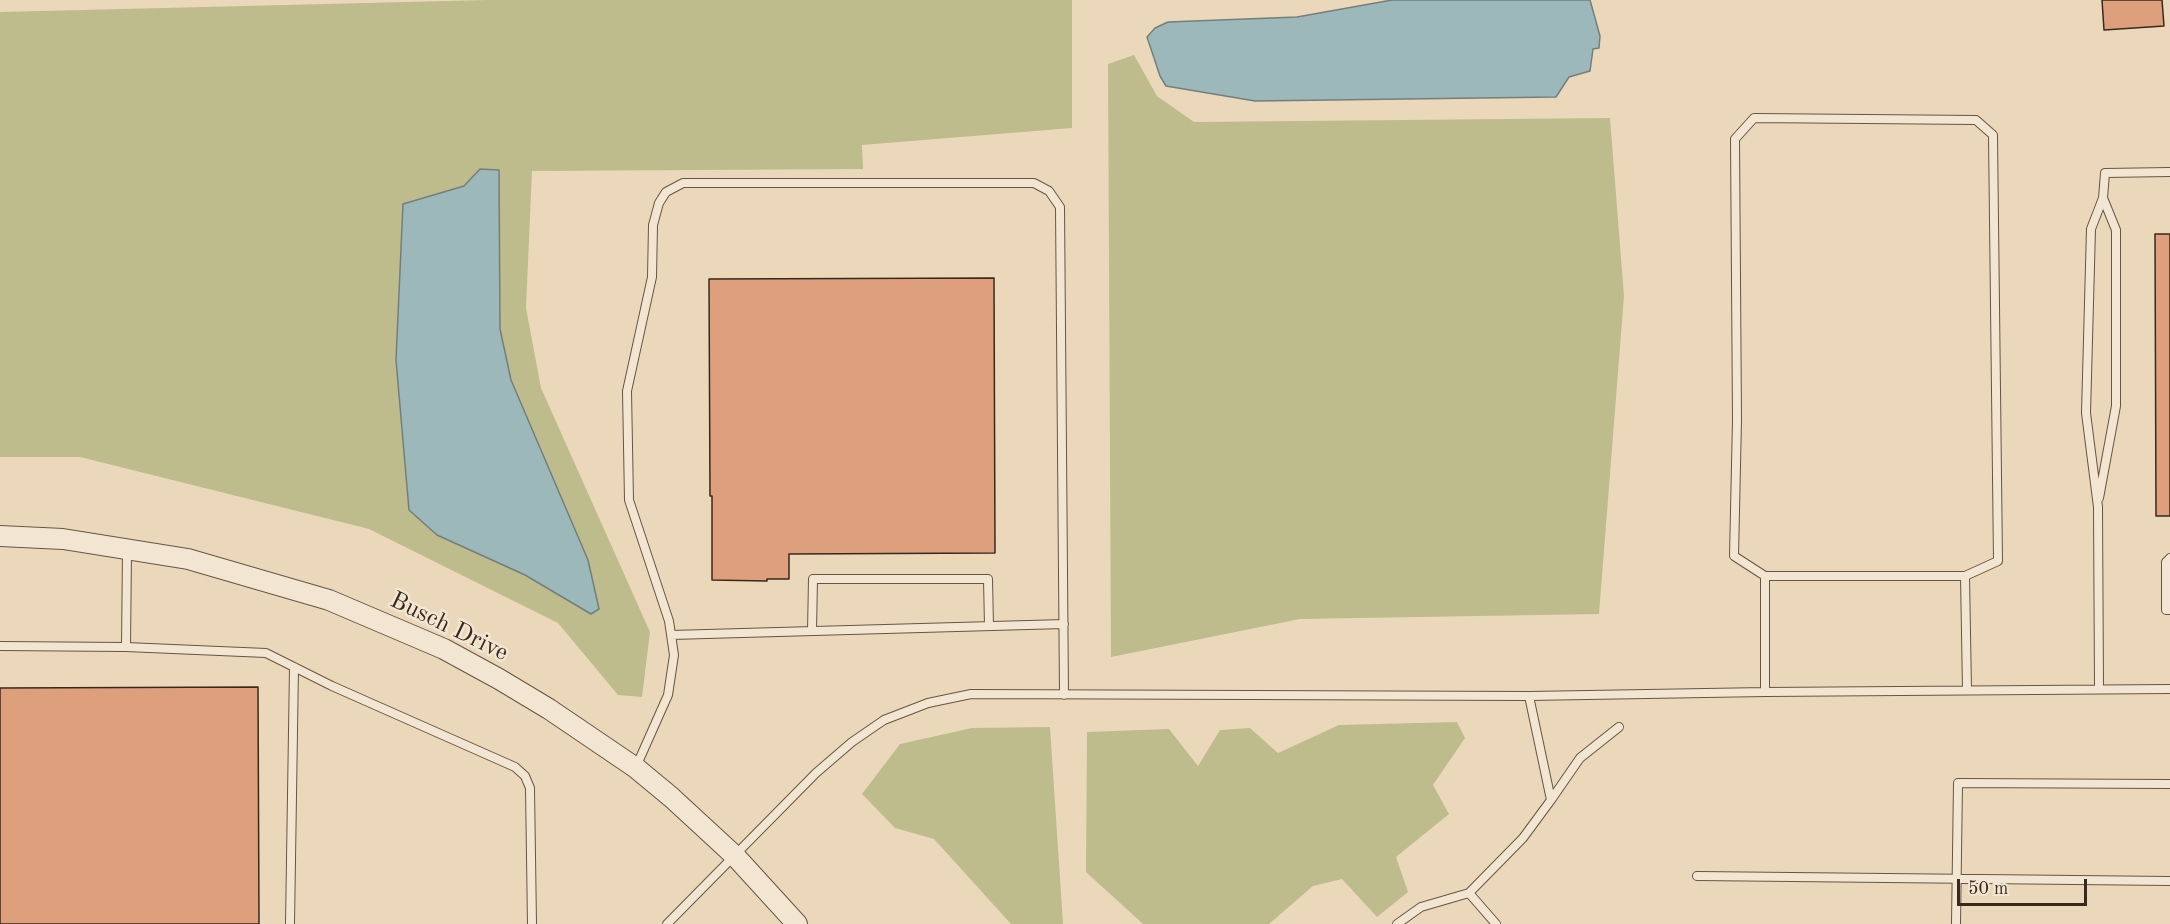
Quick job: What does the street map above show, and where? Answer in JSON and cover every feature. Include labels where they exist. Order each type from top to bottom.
[{"type":"street","name":"Busch Drive","points":[[0,536],[63,539],[188,559],[329,600],[444,649],[549,709],[636,768],[735,856],[797,924]]},
{"type":"lane","points":[[1754,118],[1976,120],[1993,135],[1998,561],[1965,576],[1765,576],[1734,556],[1737,420],[1735,139],[1754,118]]},
{"type":"lane","points":[[2099,689],[2098,507],[2086,413],[2091,229],[2103,198],[2105,173],[2170,172]]},
{"type":"lane","points":[[636,768],[668,695],[674,654],[669,621],[660,589],[629,500],[627,391],[652,277],[653,225],[659,203],[666,192],[683,183],[1034,183],[1049,191],[1060,207],[1064,694]]},
{"type":"lane","points":[[2098,507],[2116,406],[2116,230],[2103,198]]},
{"type":"lane","points":[[126,647],[127,549]]},
{"type":"lane","points":[[2170,558],[2166,562],[2166,610],[2170,610]]},
{"type":"lane","points":[[1765,576],[1765,692]]},
{"type":"lane","points":[[1965,576],[1967,690]]},
{"type":"lane","points":[[812,631],[813,579],[988,579],[988,626]]},
{"type":"lane","points":[[671,635],[1064,624]]},
{"type":"lane","points":[[0,646],[126,647],[266,653],[515,767],[525,776],[530,788],[532,924]]},
{"type":"lane","points":[[290,924],[294,667]]},
{"type":"lane","points":[[667,924],[816,772],[852,742],[884,720],[928,703],[971,694],[1529,696],[2170,689]]},
{"type":"lane","points":[[1529,696],[1551,800]]},
{"type":"lane","points":[[1397,924],[1421,907],[1469,893],[1523,838],[1580,758],[1619,727]]},
{"type":"lane","points":[[1956,924],[1958,783],[2170,784]]},
{"type":"lane","points":[[1696,876],[2170,881]]},
{"type":"lane","points":[[1469,893],[1496,924]]},
{"type":"shaded area","points":[[487,0],[1072,0],[1072,128],[862,145],[863,169],[532,171],[526,308],[541,388],[650,632],[642,697],[618,695],[558,623],[369,529],[80,457],[0,457],[0,12]],"holes":[[[499,170],[500,329],[511,380],[592,614],[409,510],[396,360],[403,205],[464,186]]]},
{"type":"shaded area","points":[[1134,55],[1157,96],[1194,122],[1610,118],[1624,296],[1599,614],[1300,619],[1111,657],[1108,64]]},
{"type":"shaded area","points":[[1457,722],[1465,738],[1433,785],[1449,814],[1396,857],[1408,892],[1377,917],[1342,879],[1313,886],[1269,924],[1143,924],[1086,872],[1087,732],[1169,729],[1198,766],[1220,730],[1250,728],[1278,753],[1339,725]]},
{"type":"shaded area","points":[[1050,727],[1063,924],[1011,924],[934,839],[895,828],[862,794],[900,744],[972,728]]},
{"type":"water","points":[[1392,0],[1590,0],[1600,36],[1599,48],[1593,49],[1590,71],[1569,77],[1556,97],[1255,101],[1166,86],[1160,76],[1147,37],[1155,28],[1168,22],[1297,17]]},
{"type":"water","points":[[480,169],[499,170],[500,329],[511,380],[588,560],[599,609],[591,614],[525,575],[437,535],[409,510],[396,360],[403,204],[464,186]]},
{"type":"building","points":[[2102,0],[2162,0],[2164,26],[2104,30]]},
{"type":"building","points":[[2155,234],[2170,234],[2170,516],[2156,516]]},
{"type":"building","points":[[994,278],[995,553],[789,554],[789,579],[712,580],[709,279]]},
{"type":"building","points":[[258,687],[259,924],[0,924],[0,688]]}]
